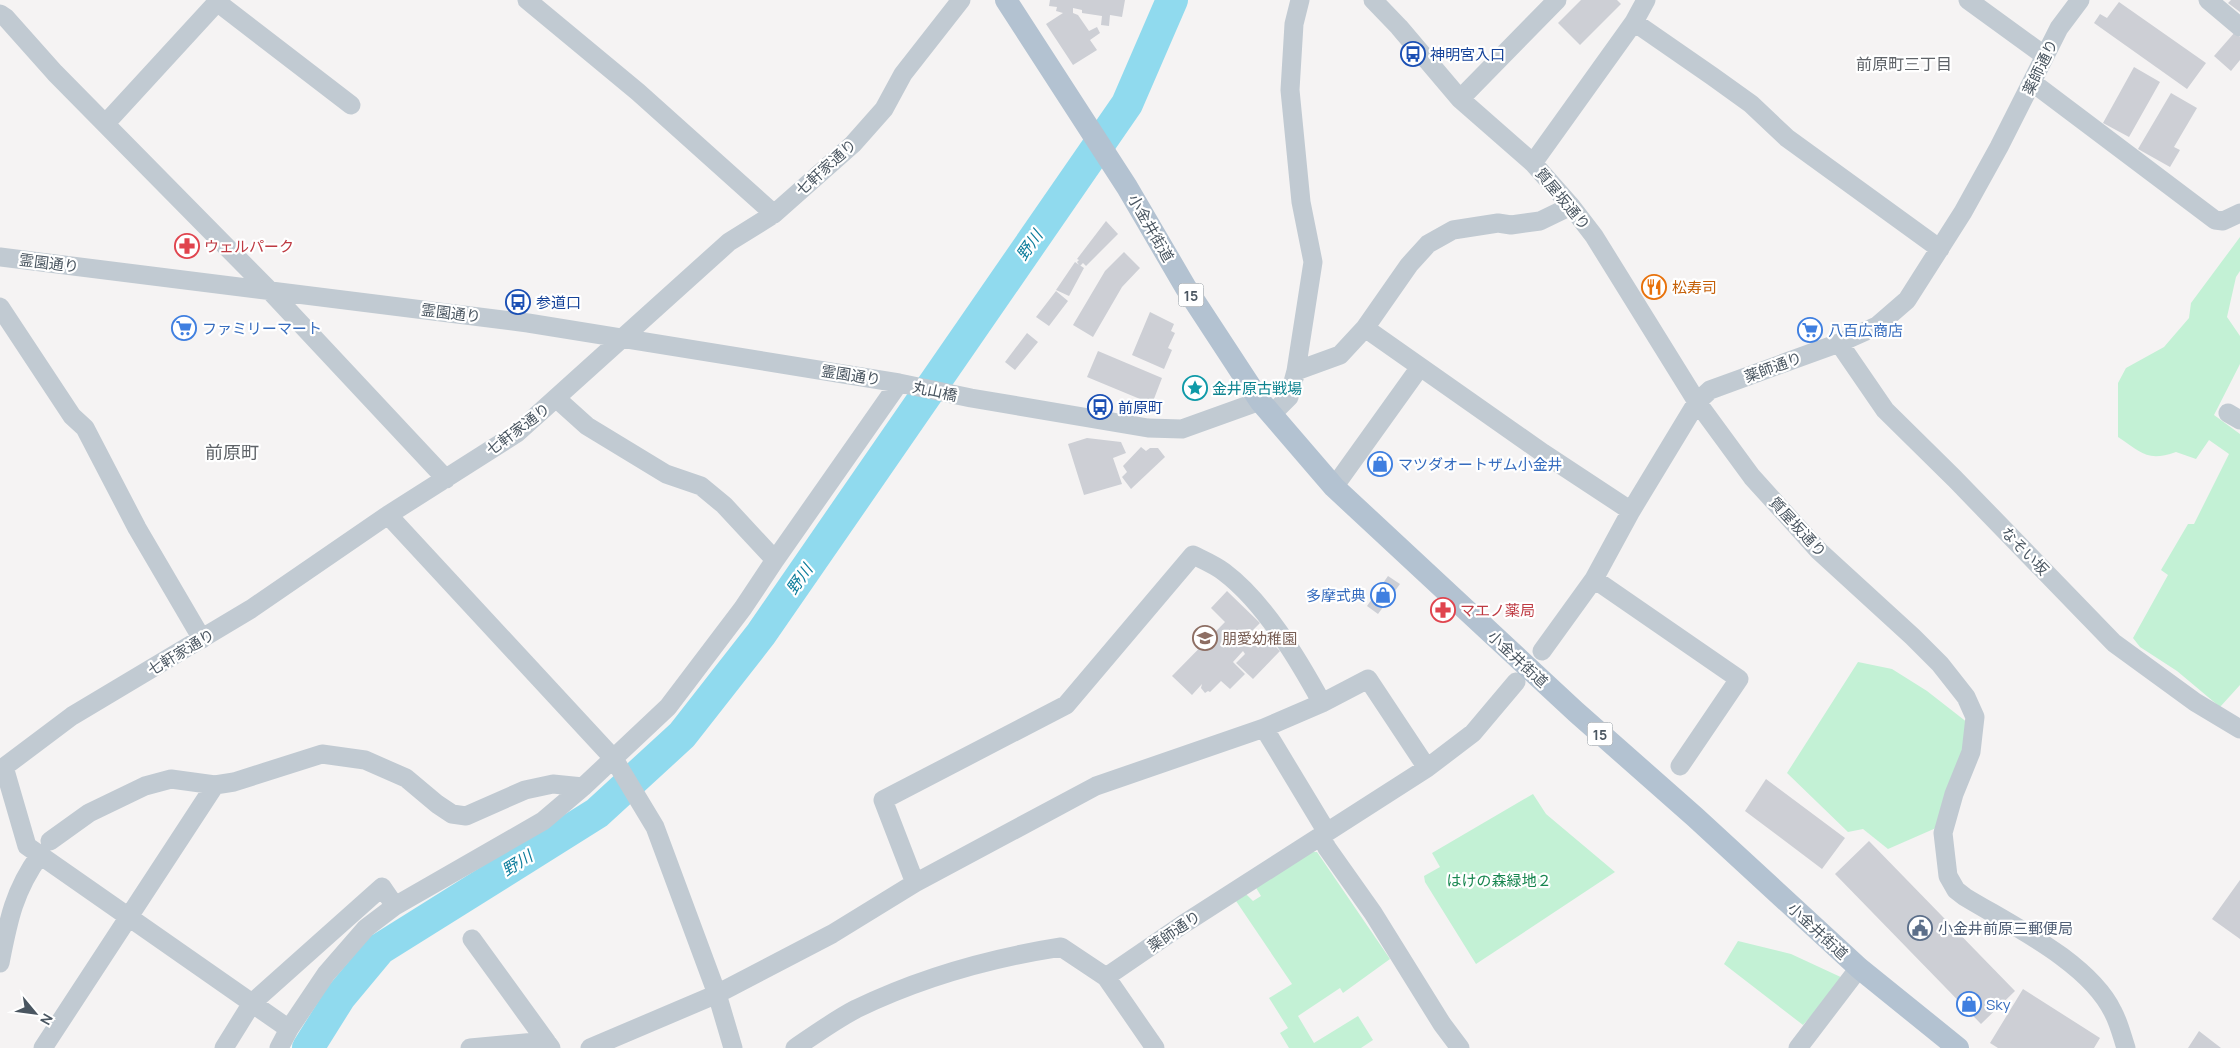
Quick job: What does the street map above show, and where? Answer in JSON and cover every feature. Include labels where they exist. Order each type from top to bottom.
[{"type":"main road","name":"小金井街道","points":[[1006,0],[1127,186],[1186,288],[1265,408],[1334,487],[1561,699],[1696,817],[1859,968],[1954,1047]]},
{"type":"street","points":[[527,0],[638,92],[774,214]]},
{"type":"street","name":"七軒家通り","points":[[2,769],[72,716],[252,610],[388,515],[517,433],[556,400],[620,339],[729,242],[774,214],[853,144],[884,109],[903,74],[961,0]]},
{"type":"street","points":[[1265,408],[1289,397],[1296,371],[1313,262],[1301,202],[1290,90],[1294,24],[1300,0]]},
{"type":"street","name":"質屋坂通り","points":[[1373,0],[1399,26],[1460,99],[1534,164],[1571,206],[1594,236],[1697,402],[1752,477],[1819,551],[1914,636],[1966,696],[1975,717],[1971,752],[1954,794],[1943,833],[1948,876],[1956,890],[1965,897],[2064,958],[2094,985],[2113,1011],[2126,1048]]},
{"type":"street","points":[[1460,99],[1557,0]]},
{"type":"street","points":[[1534,164],[1634,22],[1646,0]]},
{"type":"street","points":[[1968,0],[2045,56]]},
{"type":"street","name":"薬師通り","points":[[1542,650],[1594,579],[1631,511],[1697,402],[1710,390],[1839,343],[1877,326],[1907,300],[1940,249],[1995,155],[2059,28],[2080,0]]},
{"type":"street","points":[[2208,0],[2240,27]]},
{"type":"street","points":[[106,123],[218,1],[351,105]]},
{"type":"street","points":[[0,14],[6,18],[55,73],[270,291],[446,479]]},
{"type":"street","points":[[1634,22],[1751,104],[1787,138],[1940,249]]},
{"type":"street","points":[[2032,82],[2215,220],[2222,221],[2240,213]]},
{"type":"street","points":[[1296,371],[1340,355],[1365,328],[1409,266],[1428,244],[1453,230],[1498,223],[1511,225],[1540,221],[1571,206]]},
{"type":"street","name":"霊園通り","points":[[0,257],[518,322],[899,383]]},
{"type":"street","points":[[0,307],[72,416],[85,428],[136,528],[202,639]]},
{"type":"street","points":[[1365,328],[1631,511]]},
{"type":"street","name":"なそい坂","points":[[1839,343],[1884,410],[1955,479],[2114,643],[2195,702],[2240,730]]},
{"type":"street","points":[[1334,487],[1420,367]]},
{"type":"street","points":[[279,1048],[289,1029],[326,974],[366,928],[395,906],[542,821],[614,759],[668,707],[743,608],[899,383]]},
{"type":"street","name":"丸山橋","points":[[899,383],[971,398],[1148,428],[1182,429],[1265,408]]},
{"type":"street","points":[[556,400],[587,426],[666,474],[701,486],[724,505],[775,560]]},
{"type":"street","points":[[388,515],[614,759],[652,822],[717,994],[733,1048]]},
{"type":"street","points":[[915,883],[883,800],[1066,705],[1193,555],[1223,571],[1250,597],[1290,648],[1322,703]]},
{"type":"street","points":[[1594,579],[1739,678],[1680,766]]},
{"type":"street","points":[[590,1048],[717,994],[832,934],[915,883],[1096,786],[1264,728],[1322,703],[1368,679],[1427,768]]},
{"type":"street","name":"薬師通り","points":[[1106,977],[1182,925],[1427,768],[1474,734],[1516,682]]},
{"type":"street","points":[[1264,728],[1325,829],[1326,848],[1373,913],[1442,1024],[1460,1048]]},
{"type":"street","points":[[0,963],[9,917],[18,890],[28,870],[45,848],[89,812],[145,786],[171,779],[214,784],[234,782],[322,754],[365,760],[406,778],[452,814],[466,816],[525,790],[553,784],[583,787]]},
{"type":"street","points":[[2,769],[27,846],[45,848],[128,917],[289,1029]]},
{"type":"street","points":[[43,1048],[214,784]]},
{"type":"street","points":[[224,1048],[252,1003],[382,887],[395,906]]},
{"type":"street","points":[[472,939],[548,1045]]},
{"type":"street","points":[[794,1048],[855,1010],[900,989],[1011,955],[1061,946],[1106,977],[1155,1048]]},
{"type":"street","points":[[1798,1048],[1859,968]]},
{"type":"street","points":[[470,1048],[548,1045]]},
{"type":"green space","points":[[2240,237],[2240,271],[2236,277],[2227,317],[2240,336],[2240,364],[2214,415],[2240,434],[2240,685],[2220,707],[2177,671],[2140,647],[2133,638],[2168,575],[2161,570],[2188,524],[2194,524],[2229,454],[2209,440],[2196,459],[2176,452],[2151,456],[2133,448],[2118,437],[2118,383],[2126,368],[2164,347],[2189,318],[2191,303]]},
{"type":"green space","points":[[1858,662],[1892,669],[1927,691],[1968,723],[1962,760],[1936,828],[1888,849],[1863,829],[1848,832],[1787,773]]},
{"type":"green space","name":"はけの森緑地２","points":[[1533,794],[1546,814],[1615,872],[1476,964],[1425,882],[1424,876],[1440,867],[1432,853]]},
{"type":"green space","points":[[1308,852],[1317,852],[1390,959],[1343,993],[1340,988],[1298,1016],[1314,1043],[1358,1016],[1373,1040],[1361,1048],[1289,1048],[1280,1033],[1288,1028],[1269,998],[1292,984],[1236,901],[1246,894],[1253,901],[1261,896],[1255,886]]},
{"type":"green space","points":[[1738,941],[1791,954],[1845,979],[1803,1025],[1724,964]]},
{"type":"building","points":[[1050,0],[1125,0],[1122,17],[1110,15],[1109,26],[1101,25],[1102,16],[1082,13],[1082,10],[1073,8],[1073,13],[1078,15],[1089,31],[1097,27],[1100,33],[1090,40],[1097,50],[1073,65],[1046,24],[1063,13],[1056,11],[1057,7],[1049,6]]},
{"type":"building","points":[[1581,0],[1617,0],[1621,4],[1580,45],[1558,23]]},
{"type":"building","points":[[2231,0],[2240,0],[2240,12],[2228,3]]},
{"type":"building","points":[[2119,2],[2206,63],[2187,89],[2094,23],[2100,14],[2107,18]]},
{"type":"building","points":[[2235,32],[2240,37],[2240,60],[2231,71],[2214,56]]},
{"type":"building","points":[[2134,67],[2160,82],[2129,137],[2103,123]]},
{"type":"building","points":[[2171,93],[2197,108],[2174,147],[2180,150],[2170,167],[2138,149]]},
{"type":"building","points":[[1106,221],[1118,234],[1086,266],[1083,263],[1080,266],[1077,259]]},
{"type":"building","points":[[1124,252],[1140,268],[1122,287],[1093,337],[1073,325],[1105,271]]},
{"type":"building","points":[[1075,262],[1084,268],[1069,296],[1056,290]]},
{"type":"building","points":[[1056,291],[1068,301],[1049,326],[1036,317]]},
{"type":"building","points":[[1150,312],[1174,324],[1171,331],[1175,333],[1168,348],[1172,350],[1164,369],[1132,355]]},
{"type":"building","points":[[1027,333],[1038,342],[1015,370],[1005,362]]},
{"type":"building","points":[[1098,351],[1162,378],[1152,404],[1087,377]]},
{"type":"building","points":[[1087,438],[1121,442],[1126,453],[1113,458],[1122,484],[1084,495],[1068,444]]},
{"type":"building","points":[[1141,447],[1146,451],[1150,448],[1158,448],[1165,457],[1131,489],[1122,477],[1127,472],[1123,466]]},
{"type":"building","points":[[1388,576],[1400,584],[1378,614],[1367,606]]},
{"type":"building","points":[[1227,591],[1260,623],[1247,636],[1255,644],[1264,635],[1280,651],[1253,679],[1236,663],[1245,654],[1243,651],[1233,662],[1245,674],[1230,689],[1221,681],[1210,692],[1205,693],[1201,688],[1202,684],[1192,695],[1172,676],[1225,622],[1211,608]]},
{"type":"building","points":[[1766,779],[1845,838],[1822,869],[1745,811]]},
{"type":"building","points":[[1869,841],[2015,991],[1981,1024],[1835,874]]},
{"type":"building","points":[[2240,880],[2240,939],[2212,919]]},
{"type":"building","points":[[2023,989],[2100,1038],[2094,1048],[1998,1048],[1990,1043]]},
{"type":"building","points":[[2199,1031],[2221,1048],[2188,1048]]},
{"type":"waterway","name":"野川","points":[[308,1048],[340,997],[380,949],[597,813],[682,735],[761,634],[1127,104],[1172,0]]},
{"type":"place","name":"神明宮入口","points":[[1413,54]]},
{"type":"place","name":"ウェルパーク","points":[[187,246]]},
{"type":"place","name":"松寿司","points":[[1654,287]]},
{"type":"place","name":"参道口","points":[[518,302]]},
{"type":"place","name":"ファミリーマート","points":[[184,328]]},
{"type":"place","name":"八百広商店","points":[[1810,330]]},
{"type":"place","name":"金井原古戦場","points":[[1195,388]]},
{"type":"place","name":"前原町","points":[[1100,407]]},
{"type":"place","name":"マツダオートザム小金井","points":[[1380,464]]},
{"type":"place","name":"多摩式典","points":[[1383,595]]},
{"type":"place","name":"マエノ薬局","points":[[1443,610]]},
{"type":"place","name":"朋愛幼稚園","points":[[1205,638]]},
{"type":"place","name":"小金井前原三郵便局","points":[[1920,928]]},
{"type":"place","name":"Sky","points":[[1969,1004]]},
{"type":"district","name":"前原町三丁目","points":[[1904,64]]},
{"type":"district","name":"前原町","points":[[232,452]]}]
